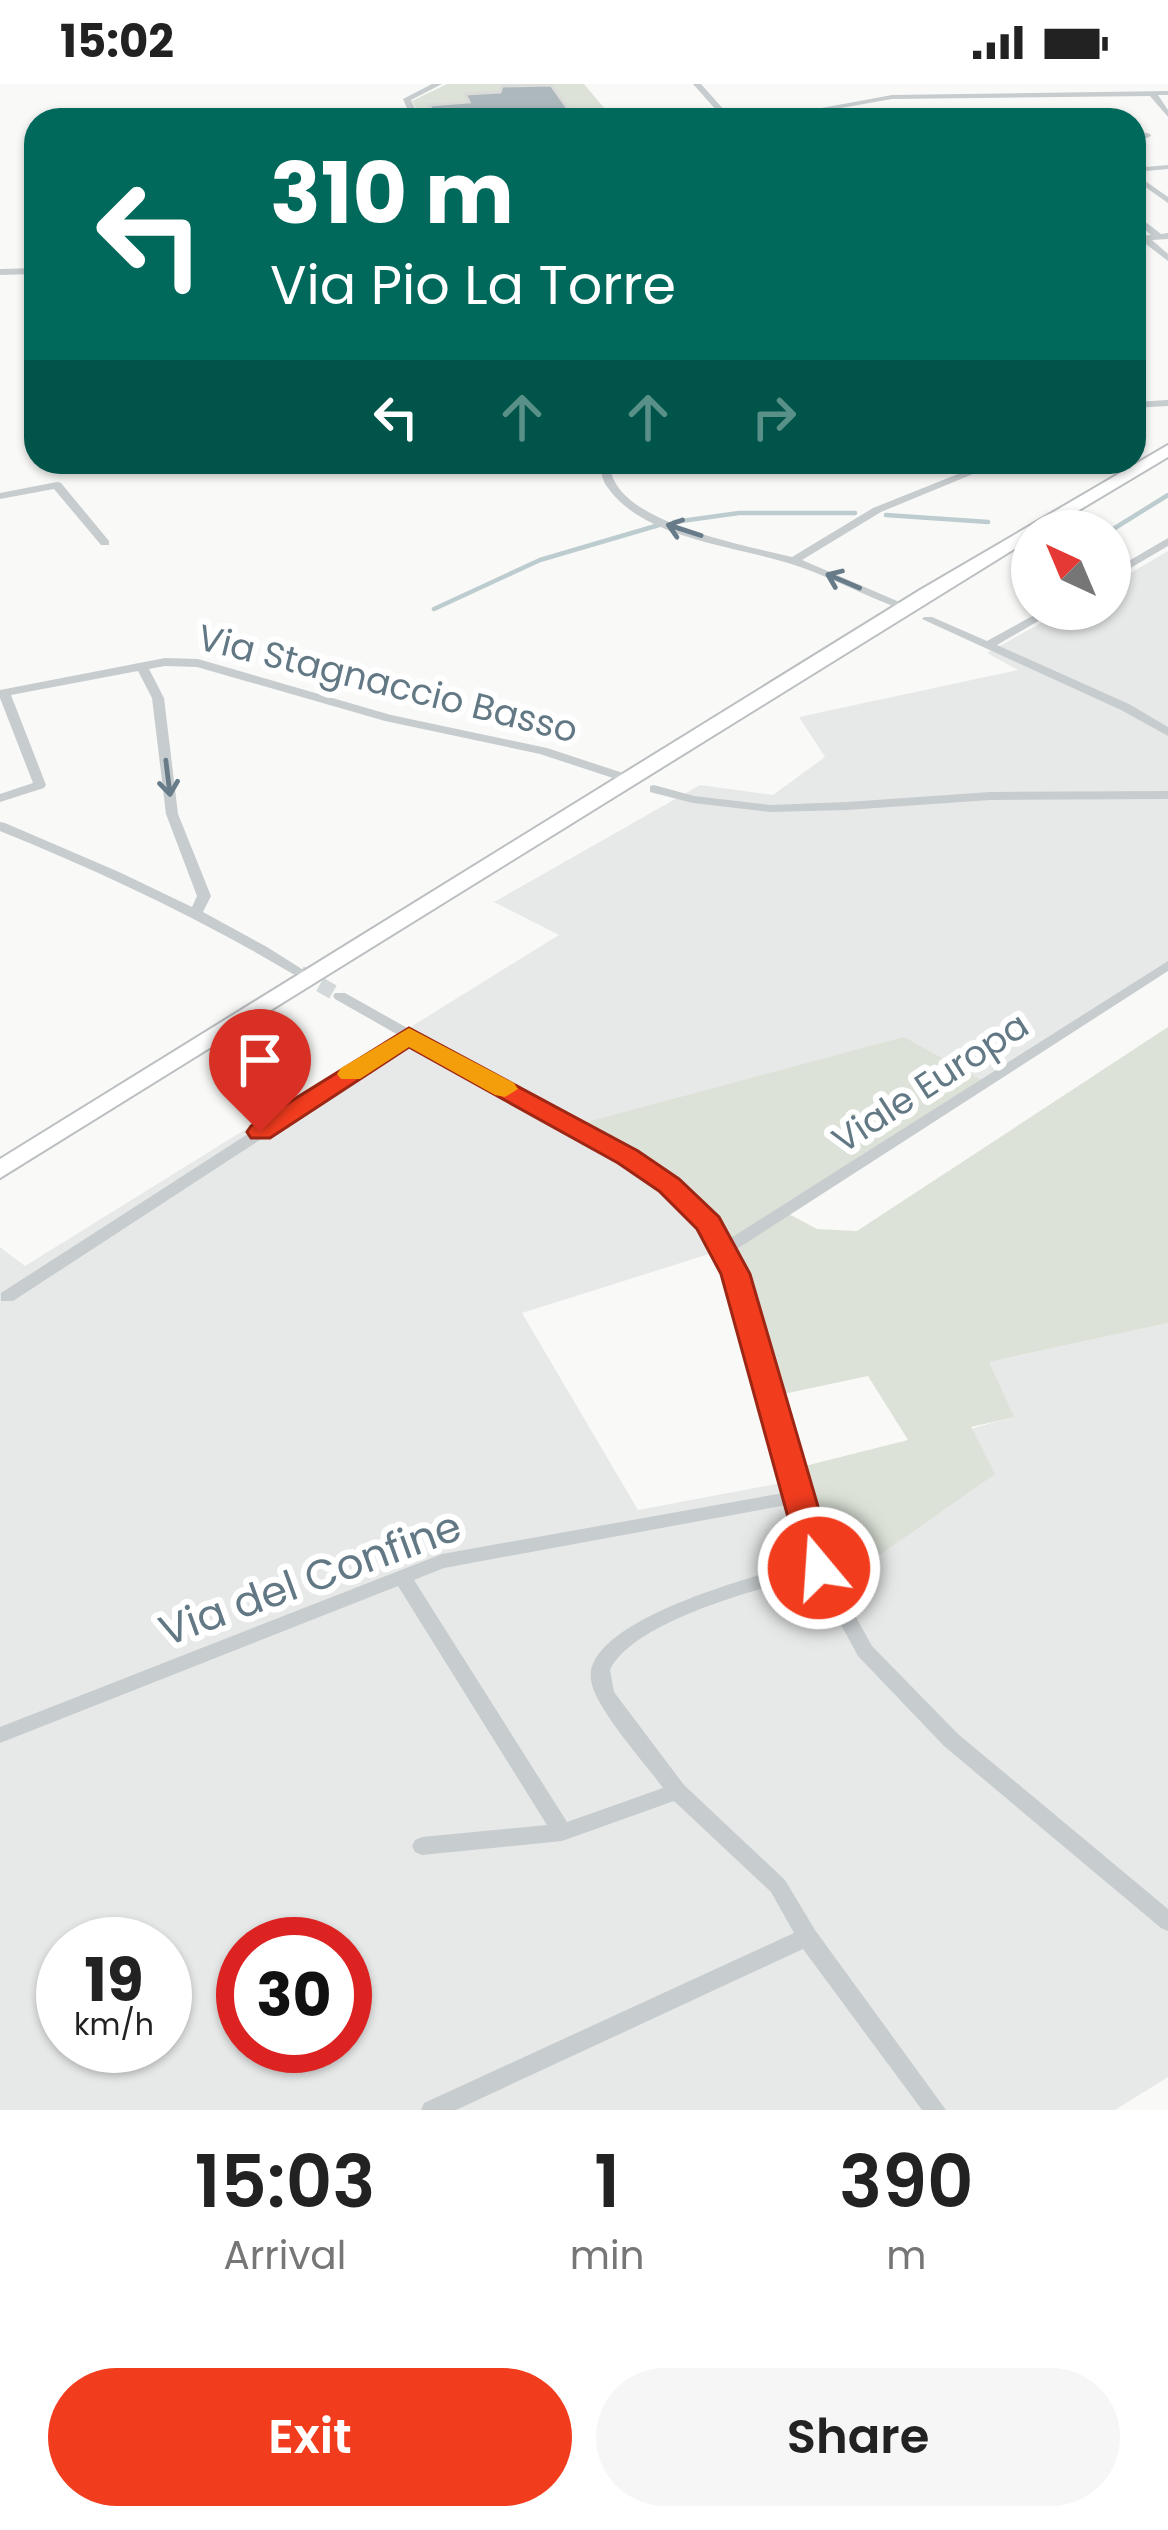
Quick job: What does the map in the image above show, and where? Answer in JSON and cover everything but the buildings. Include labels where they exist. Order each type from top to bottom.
[{"type":"highway","points":[[1085,510],[1168,462]]},
{"type":"highway","points":[[0,1170],[926,594],[1128,474]]},
{"type":"highway","points":[[0,1190],[1011,555]]},
{"type":"street","points":[[411,108],[407,99],[438,84]]},
{"type":"street","points":[[697,84],[718,108]]},
{"type":"street","points":[[872,84],[887,97]]},
{"type":"street","points":[[954,84],[961,94]]},
{"type":"street","points":[[1152,93],[1168,116]]},
{"type":"street","points":[[831,108],[887,97],[1168,93]]},
{"type":"street","points":[[604,474],[614,492],[647,516],[793,561],[892,603]]},
{"type":"street","points":[[793,561],[877,510],[967,474]]},
{"type":"street","points":[[0,496],[57,485],[105,544]]},
{"type":"street","points":[[1131,564],[1168,541]]},
{"type":"street","points":[[928,619],[1125,707],[1168,732]]},
{"type":"street","points":[[987,646],[1016,630]]},
{"type":"street","name":"Via Stagnaccio Basso","points":[[2,694],[142,666],[198,662],[389,718],[543,751],[619,776]]},
{"type":"street","points":[[142,666],[158,698],[172,814],[204,896],[196,912]]},
{"type":"street","points":[[0,798],[40,785],[2,694]]},
{"type":"street","points":[[654,788],[702,803],[785,811],[969,797],[1168,795]]},
{"type":"street","points":[[0,826],[196,912],[298,971]]},
{"type":"street","name":"Viale Europa","points":[[725,1249],[1168,965]]},
{"type":"street","points":[[340,996],[641,1166],[689,1203],[725,1249],[819,1568],[865,1651],[900,1693],[1168,1922]]},
{"type":"street","points":[[8,1297],[409,1036]]},
{"type":"street","name":"Via del Confine","points":[[0,1735],[474,1552],[796,1497]]},
{"type":"street","points":[[819,1568],[767,1578],[625,1637],[606,1655],[599,1677],[602,1690],[677,1791],[778,1886],[807,1937],[934,2110]]},
{"type":"street","points":[[402,1576],[562,1832]]},
{"type":"street","points":[[422,1846],[562,1832],[677,1791]]},
{"type":"street","points":[[432,2110],[807,1937]]},
{"type":"shaded area","points":[[447,84],[584,84],[604,108],[416,108],[412,101]]},
{"type":"shaded area","points":[[1168,551],[1168,965],[985,1082],[669,1185],[725,1249],[522,1313],[638,1510],[792,1481],[1012,1417],[988,1362],[1168,1323],[1168,2077],[1115,2110],[0,2110],[0,1247],[25,1266],[559,935],[494,902],[700,785],[773,795],[825,757],[799,717],[1018,670],[987,653],[1028,630],[1131,630],[1131,573]]},
{"type":"shaded area","points":[[1168,1027],[1168,1323],[989,1362],[1014,1417],[971,1427],[995,1474],[861,1568],[826,1584],[789,1470],[908,1440],[868,1376],[769,1397],[725,1249],[669,1185],[572,1126],[904,1037],[985,1082],[785,1212],[817,1229],[857,1231]]},
{"type":"waterway","points":[[1131,518],[1168,495]]},
{"type":"waterway","points":[[674,522],[739,513],[855,513]]},
{"type":"waterway","points":[[886,515],[988,522]]},
{"type":"waterway","points":[[434,609],[540,560],[659,525]]},
{"type":"tunnel","points":[[300,973],[340,996]]},
{"type":"slow traffic","points":[[350,1074],[409,1036],[505,1089]]},
{"type":"route","points":[[260,1132],[409,1036],[628,1157],[669,1185],[709,1223],[736,1274],[819,1568]]}]
